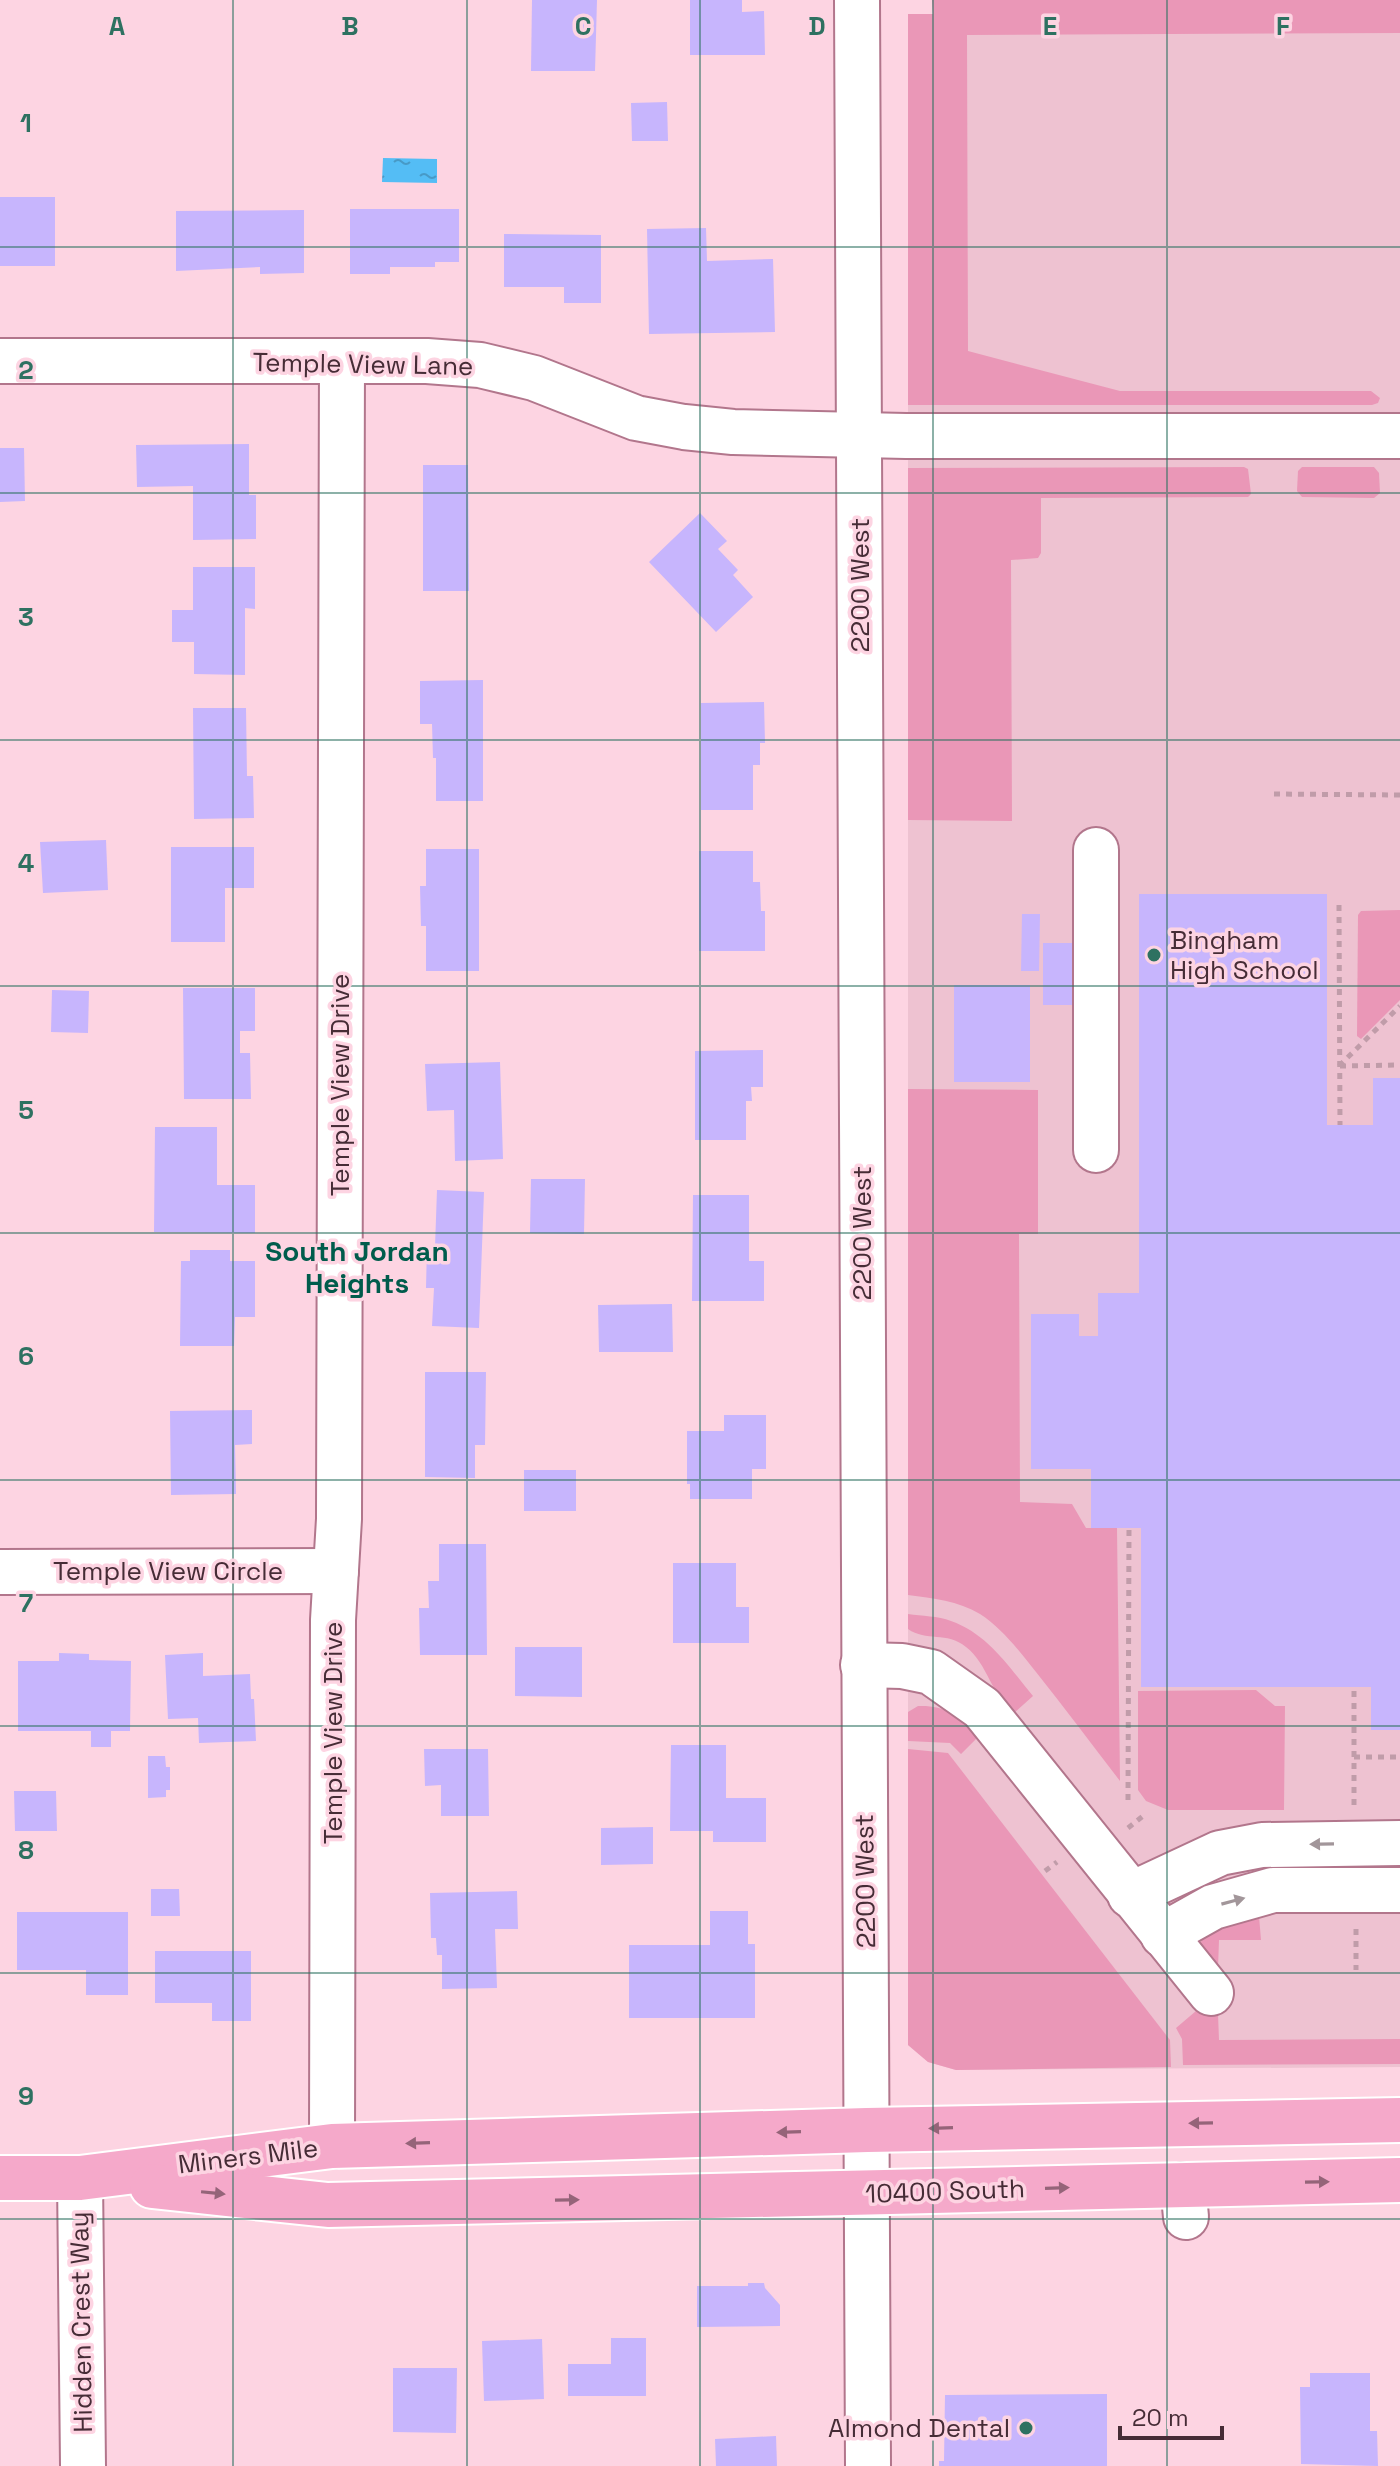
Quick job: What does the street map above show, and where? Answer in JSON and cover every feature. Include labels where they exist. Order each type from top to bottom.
[{"type":"main road","points":[[867,2130],[1400,2120]]},
{"type":"main road","name":"Miners Mile","points":[[0,2178],[80,2178],[332,2146],[867,2130]]},
{"type":"main road","name":"10400 South","points":[[80,2178],[328,2205],[867,2194],[1184,2201],[1400,2180]]},
{"type":"street","name":"2200 West","points":[[857,0],[868,2466]]},
{"type":"street","name":"Temple View Lane","points":[[0,361],[427,361],[480,365],[534,378],[636,418],[733,432],[1400,436]]},
{"type":"street","name":"Temple View Drive","points":[[332,2146],[333,1620],[339,1488],[342,361]]},
{"type":"street","points":[[1096,850],[1096,1150]]},
{"type":"street","name":"Temple View Circle","points":[[0,1572],[336,1571]]},
{"type":"street","points":[[863,1665],[902,1666],[931,1672],[982,1708],[1211,1993]]},
{"type":"street","points":[[1130,1895],[1220,1853],[1262,1845],[1400,1843]]},
{"type":"street","points":[[1163,1935],[1213,1907],[1273,1890],[1400,1890]]},
{"type":"street","name":"Hidden Crest Way","points":[[80,2178],[83,2466]]},
{"type":"path","points":[[1274,794],[1400,795]]},
{"type":"path","points":[[1339,905],[1340,1125]]},
{"type":"path","points":[[1339,1066],[1400,1006]]},
{"type":"path","points":[[1339,1066],[1400,1065]]},
{"type":"path","points":[[1128,1800],[1129,1528]]},
{"type":"path","points":[[1354,1687],[1354,1818]]},
{"type":"path","points":[[1354,1757],[1400,1757]]},
{"type":"path","points":[[1356,1926],[1356,1970]]},
{"type":"shaded area","name":"Bingham High School","points":[[932,0],[1400,0],[1400,2067],[956,2070],[928,2062],[908,2045],[908,14],[933,14]]},
{"type":"shaded area","points":[[932,0],[1400,0],[1400,33],[967,35],[968,351],[1120,391],[1371,391],[1380,398],[1378,403],[908,405],[908,14],[933,14]]},
{"type":"shaded area","points":[[1302,467],[1374,467],[1379,473],[1380,493],[1374,498],[1302,497],[1297,491],[1298,471]]},
{"type":"shaded area","points":[[908,468],[1248,469],[1251,494],[1248,497],[1041,498],[1041,553],[1038,558],[1011,560],[1012,821],[908,820]]},
{"type":"shaded area","points":[[1400,910],[1400,1000],[1361,1039],[1357,1036],[1358,915],[1361,911]]},
{"type":"shaded area","points":[[908,1089],[1038,1090],[1038,1234],[1019,1234],[1020,1502],[1072,1504],[1086,1528],[1117,1528],[1120,1781],[1024,1656],[996,1626],[963,1606],[908,1595]]},
{"type":"shaded area","points":[[908,1614],[946,1619],[976,1634],[997,1652],[1033,1696],[1014,1713],[1000,1698],[980,1662],[966,1647],[951,1639],[915,1633],[908,1629]]},
{"type":"shaded area","points":[[1256,1690],[1275,1706],[1285,1706],[1284,1810],[1168,1810],[1146,1801],[1138,1790],[1138,1691]]},
{"type":"shaded area","points":[[918,1706],[950,1712],[976,1732],[976,1739],[961,1754],[950,1743],[908,1741],[908,1712]]},
{"type":"shaded area","points":[[908,1749],[948,1753],[1170,2040],[1171,2067],[956,2070],[928,2062],[908,2045]]},
{"type":"shaded area","points":[[1259,1916],[1261,1940],[1219,1940],[1218,1968],[1199,1948],[1204,1933],[1230,1919]]},
{"type":"shaded area","points":[[1196,2011],[1218,2014],[1219,2040],[1400,2039],[1400,2064],[1183,2065],[1182,2039],[1176,2028]]},
{"type":"water","points":[[383,158],[437,159],[437,183],[382,182]]},
{"type":"building","points":[[532,0],[597,0],[595,71],[531,71]]},
{"type":"building","points":[[690,0],[742,0],[742,12],[764,11],[765,55],[690,55]]},
{"type":"building","points":[[667,102],[668,141],[632,141],[631,103]]},
{"type":"building","points":[[0,197],[55,197],[55,266],[0,266]]},
{"type":"building","points":[[350,209],[459,209],[459,262],[435,262],[435,267],[390,267],[390,274],[350,274]]},
{"type":"building","points":[[304,210],[304,273],[260,274],[260,267],[176,271],[176,211]]},
{"type":"building","points":[[706,228],[707,261],[773,259],[775,332],[649,334],[647,229]]},
{"type":"building","points":[[504,234],[601,235],[601,303],[564,303],[564,287],[504,287]]},
{"type":"building","points":[[249,444],[249,495],[256,495],[256,539],[193,540],[193,486],[137,487],[136,445]]},
{"type":"building","points":[[0,448],[24,448],[25,501],[0,502]]},
{"type":"building","points":[[423,465],[468,465],[469,591],[423,591]]},
{"type":"building","points":[[700,513],[727,541],[718,549],[738,570],[733,575],[753,597],[716,632],[649,562]]},
{"type":"building","points":[[193,567],[255,567],[255,609],[245,608],[245,675],[194,674],[194,642],[172,642],[172,610],[193,610]]},
{"type":"building","points":[[483,680],[483,801],[436,801],[432,724],[420,724],[420,681]]},
{"type":"building","points":[[764,702],[765,743],[760,743],[760,765],[753,765],[753,810],[701,810],[701,703]]},
{"type":"building","points":[[193,708],[246,708],[247,776],[253,776],[254,818],[194,819]]},
{"type":"building","points":[[106,840],[108,890],[43,893],[40,842]]},
{"type":"building","points":[[171,847],[254,847],[254,888],[225,888],[225,942],[171,942]]},
{"type":"building","points":[[426,849],[479,849],[479,971],[426,971],[426,926],[421,926],[420,886],[426,886]]},
{"type":"building","points":[[699,851],[753,851],[753,882],[760,882],[761,911],[765,911],[765,951],[699,951]]},
{"type":"building","points":[[1139,894],[1327,894],[1327,1125],[1373,1125],[1373,1078],[1400,1078],[1400,1730],[1371,1730],[1371,1687],[1141,1687],[1141,1528],[1091,1528],[1091,1469],[1031,1469],[1031,1314],[1079,1314],[1079,1336],[1098,1336],[1098,1293],[1139,1293]]},
{"type":"building","points":[[1022,914],[1040,914],[1039,971],[1021,971]]},
{"type":"building","points":[[1043,943],[1073,943],[1073,1005],[1043,1005]]},
{"type":"building","points":[[954,985],[1030,985],[1030,1082],[954,1082]]},
{"type":"building","points":[[183,988],[255,988],[255,1031],[240,1031],[240,1053],[250,1053],[251,1099],[184,1099]]},
{"type":"building","points":[[52,990],[89,991],[88,1033],[51,1032]]},
{"type":"building","points":[[763,1050],[763,1087],[751,1087],[752,1101],[746,1101],[746,1140],[695,1140],[695,1051]]},
{"type":"building","points":[[500,1062],[503,1159],[455,1161],[454,1110],[427,1111],[425,1064]]},
{"type":"building","points":[[155,1127],[217,1127],[217,1185],[255,1185],[255,1233],[154,1232]]},
{"type":"building","points":[[531,1179],[585,1179],[584,1234],[530,1233]]},
{"type":"building","points":[[437,1190],[484,1192],[479,1328],[432,1326],[434,1288],[426,1288],[427,1246],[435,1247]]},
{"type":"building","points":[[693,1195],[749,1195],[749,1261],[764,1261],[764,1301],[692,1301]]},
{"type":"building","points":[[190,1250],[230,1250],[230,1261],[255,1261],[255,1317],[235,1317],[234,1346],[180,1346],[181,1261],[190,1261]]},
{"type":"building","points":[[672,1304],[673,1352],[599,1352],[598,1305]]},
{"type":"building","points":[[425,1372],[486,1372],[485,1445],[475,1445],[475,1478],[425,1477]]},
{"type":"building","points":[[252,1410],[252,1444],[235,1445],[236,1494],[171,1495],[170,1411]]},
{"type":"building","points":[[724,1415],[766,1415],[766,1469],[752,1469],[752,1499],[690,1499],[687,1431],[724,1431]]},
{"type":"building","points":[[524,1470],[576,1470],[576,1511],[524,1511]]},
{"type":"building","points":[[439,1544],[486,1544],[487,1655],[420,1655],[419,1608],[429,1608],[428,1581],[439,1581]]},
{"type":"building","points":[[673,1563],[736,1563],[736,1607],[749,1607],[749,1643],[673,1643]]},
{"type":"building","points":[[515,1647],[582,1647],[582,1697],[515,1696]]},
{"type":"building","points":[[59,1653],[89,1654],[89,1660],[131,1661],[130,1731],[111,1731],[111,1747],[91,1747],[91,1731],[18,1731],[18,1661],[59,1661]]},
{"type":"building","points":[[203,1653],[203,1676],[250,1674],[256,1741],[199,1743],[198,1718],[168,1719],[165,1655]]},
{"type":"building","points":[[671,1745],[726,1745],[726,1798],[766,1798],[766,1842],[713,1842],[713,1831],[670,1831]]},
{"type":"building","points":[[424,1749],[488,1749],[489,1816],[441,1816],[441,1785],[425,1786]]},
{"type":"building","points":[[148,1756],[165,1756],[166,1767],[170,1767],[170,1790],[166,1790],[166,1797],[148,1798]]},
{"type":"building","points":[[14,1791],[56,1791],[57,1831],[15,1831]]},
{"type":"building","points":[[653,1827],[653,1864],[601,1865],[601,1828]]},
{"type":"building","points":[[151,1889],[179,1889],[180,1916],[151,1916]]},
{"type":"building","points":[[517,1891],[518,1929],[495,1929],[497,1988],[442,1989],[442,1955],[437,1955],[436,1938],[431,1938],[430,1893]]},
{"type":"building","points":[[710,1911],[748,1911],[748,1944],[755,1944],[755,2018],[629,2018],[629,1945],[710,1945]]},
{"type":"building","points":[[17,1912],[128,1912],[128,1995],[86,1995],[86,1970],[17,1970]]},
{"type":"building","points":[[155,1951],[251,1951],[251,2021],[212,2021],[212,2003],[155,2003]]},
{"type":"building","points":[[748,2283],[764,2283],[780,2305],[780,2326],[697,2327],[697,2286],[748,2286]]},
{"type":"building","points":[[611,2338],[646,2338],[646,2396],[568,2396],[568,2364],[611,2364]]},
{"type":"building","points":[[542,2339],[544,2399],[484,2401],[482,2341]]},
{"type":"building","points":[[393,2368],[457,2368],[456,2433],[393,2432]]},
{"type":"building","points":[[1310,2373],[1370,2373],[1370,2431],[1377,2431],[1378,2466],[1301,2464],[1300,2387],[1310,2387]]},
{"type":"building","name":"Almond Dental","points":[[1107,2394],[1107,2466],[939,2466],[939,2461],[944,2461],[945,2395]]},
{"type":"building","points":[[776,2436],[777,2466],[716,2466],[715,2439]]},
{"type":"place","name":"Bingham High School","points":[[1154,955]]},
{"type":"place","name":"Almond Dental","points":[[1026,2428]]},
{"type":"district","name":"South Jordan Heights","points":[[357,1267]]}]
